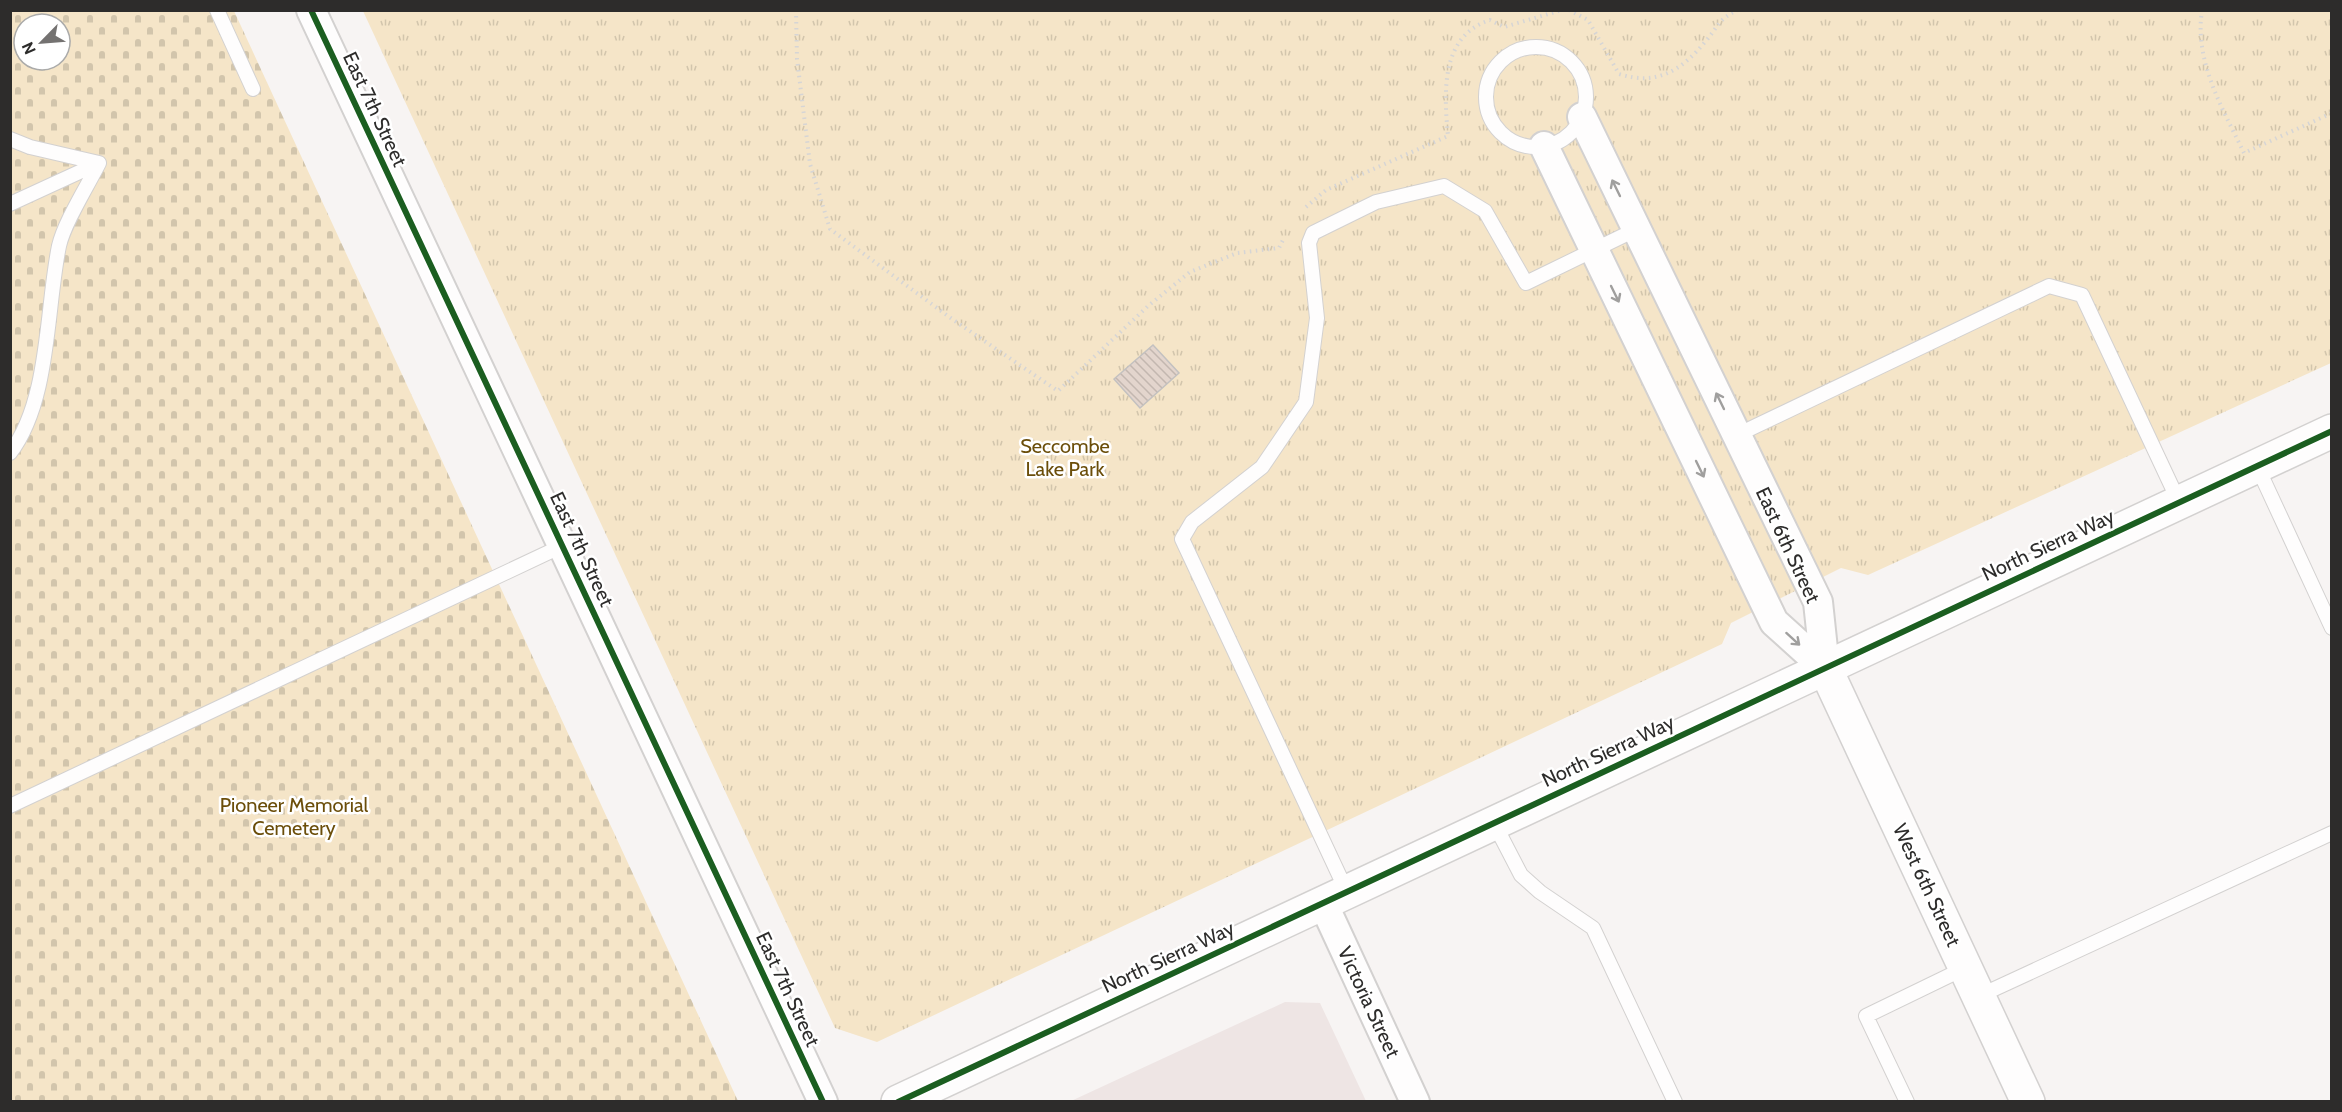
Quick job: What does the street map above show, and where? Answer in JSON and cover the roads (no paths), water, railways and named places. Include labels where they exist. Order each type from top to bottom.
[{"type":"street","name":"East 7th Street","points":[[311,10],[823,1101]]},
{"type":"street","name":"East 6th Street","points":[[1582,117],[1818,602],[1825,668]]},
{"type":"street","points":[[1544,146],[1774,622],[1825,668]]},
{"type":"street","name":"North Sierra Way","points":[[898,1101],[2331,431]]},
{"type":"street","name":"West 6th Street","points":[[1825,668],[2028,1101]]},
{"type":"street","name":"Victoria Street","points":[[1335,897],[1415,1101]]},
{"type":"lane","points":[[217,10],[253,89]]},
{"type":"lane","points":[[1536,46],[1552,49],[1567,57],[1579,69],[1585,84],[1586,101],[1582,117],[1573,131],[1560,141],[1544,146],[1528,146],[1512,141],[1498,130],[1489,117],[1486,100],[1487,84],[1494,69],[1505,56],[1520,48],[1536,46]]},
{"type":"lane","points":[[10,139],[30,147],[99,163]]},
{"type":"lane","points":[[10,204],[99,163]]},
{"type":"lane","points":[[10,453],[22,438],[41,375],[60,243],[99,163]]},
{"type":"lane","points":[[1335,897],[1182,539],[1192,522],[1262,466],[1306,402],[1317,318],[1309,243],[1313,233],[1376,202],[1444,186],[1485,211],[1526,283],[1636,229]]},
{"type":"lane","points":[[1737,435],[2049,286],[2082,295],[2179,502]]},
{"type":"lane","points":[[2256,466],[2331,628]]},
{"type":"lane","points":[[10,806],[562,546]]},
{"type":"lane","points":[[1494,823],[1521,875],[1540,892],[1593,928],[1676,1101]]},
{"type":"lane","points":[[1906,1101],[1866,1016],[1972,982],[2331,833]]},
{"type":"park label","name":"Seccombe Lake Park","points":[[1065,458]]},
{"type":"park label","name":"Pioneer Memorial Cemetery","points":[[294,816]]}]
